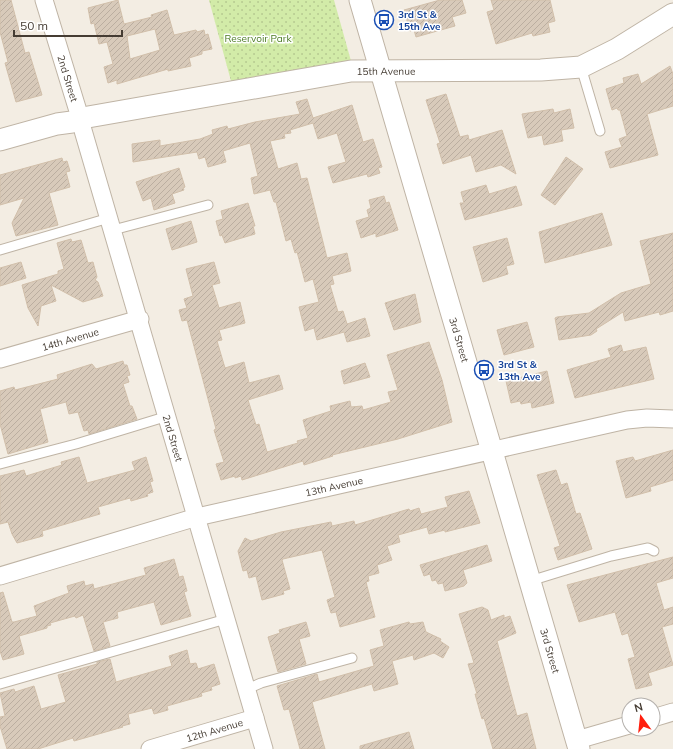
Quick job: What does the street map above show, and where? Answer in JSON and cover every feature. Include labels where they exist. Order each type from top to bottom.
[{"type":"street","name":"2nd Street","points":[[44,0],[140,319],[264,749]]},
{"type":"street","name":"3rd Street","points":[[360,0],[578,744]]},
{"type":"street","name":"15th Avenue","points":[[0,140],[80,119],[351,71],[541,70],[581,67],[617,49],[673,14]]},
{"type":"street","name":"14th Avenue","points":[[0,359],[140,319]]},
{"type":"street","name":"13th Avenue","points":[[0,576],[197,517],[627,420],[648,418],[673,419]]},
{"type":"street","points":[[661,716],[673,712]]},
{"type":"street","name":"12th Avenue","points":[[150,749],[255,718]]},
{"type":"street","points":[[578,744],[621,728]]},
{"type":"lane","points":[[581,67],[600,131]]},
{"type":"lane","points":[[0,250],[111,224],[208,205]]},
{"type":"lane","points":[[0,464],[76,444],[168,416]]},
{"type":"lane","points":[[530,581],[611,556],[648,548],[654,551]]},
{"type":"lane","points":[[0,684],[226,619]]},
{"type":"lane","points":[[247,689],[261,683],[352,658]]},
{"type":"green space","name":"Reservoir Park","points":[[209,0],[334,0],[351,61],[231,81]]},
{"type":"building","points":[[0,0],[11,0],[25,53],[29,52],[42,95],[16,102],[5,63],[8,62],[0,32]]},
{"type":"building","points":[[118,0],[124,24],[152,17],[151,15],[167,10],[174,35],[196,30],[197,32],[204,30],[205,35],[208,34],[212,49],[202,51],[202,54],[189,58],[191,66],[168,71],[168,69],[117,84],[117,80],[108,83],[104,67],[113,64],[107,42],[99,44],[94,23],[91,24],[88,8]],"holes":[[[155,29],[160,50],[130,59],[127,36]]]},
{"type":"building","points":[[440,0],[462,0],[466,13],[452,17],[455,26],[416,37],[414,30],[410,31],[404,10]]},
{"type":"building","points":[[491,0],[550,0],[555,21],[548,23],[550,32],[533,36],[532,33],[496,44],[487,12],[494,10]]},
{"type":"building","points":[[670,66],[673,74],[673,106],[647,114],[658,155],[610,168],[605,152],[622,147],[619,139],[627,136],[620,110],[617,108],[612,110],[606,89],[624,83],[623,78],[638,74],[641,84]]},
{"type":"building","points":[[446,94],[460,137],[468,135],[469,140],[502,130],[516,174],[501,165],[476,172],[471,155],[443,164],[437,144],[440,143],[426,100]]},
{"type":"building","points":[[307,99],[313,118],[352,105],[363,142],[373,139],[382,167],[378,168],[380,173],[368,177],[367,174],[333,183],[328,167],[346,162],[337,133],[318,139],[313,123],[290,130],[291,133],[284,134],[285,138],[270,141],[278,169],[297,163],[301,179],[307,178],[327,258],[347,253],[351,271],[332,276],[334,284],[330,285],[338,312],[343,311],[347,324],[365,318],[370,336],[347,342],[344,332],[317,340],[314,328],[305,331],[299,307],[319,302],[313,279],[305,282],[297,252],[295,253],[291,239],[286,241],[276,202],[274,202],[270,190],[254,194],[251,178],[258,176],[250,143],[223,151],[226,162],[208,167],[205,157],[199,159],[197,152],[133,162],[132,144],[160,140],[160,146],[200,139],[213,134],[212,130],[227,126],[228,129],[255,122],[300,114],[296,102]]},
{"type":"building","points":[[553,109],[554,113],[570,109],[574,128],[561,130],[563,141],[544,145],[542,135],[528,138],[522,114]]},
{"type":"building","points":[[566,157],[583,169],[555,205],[541,195]]},
{"type":"building","points":[[62,158],[63,162],[67,161],[70,171],[66,172],[70,187],[49,193],[58,225],[16,236],[12,223],[24,198],[0,205],[0,175]]},
{"type":"building","points":[[179,168],[185,187],[183,188],[184,190],[172,194],[175,203],[154,210],[151,198],[143,201],[136,182]]},
{"type":"building","points":[[486,185],[489,194],[516,186],[522,205],[465,220],[460,203],[464,203],[461,192]]},
{"type":"building","points":[[384,196],[386,203],[389,202],[398,230],[376,237],[376,233],[361,238],[356,221],[369,217],[367,210],[371,208],[369,200]]},
{"type":"building","points":[[248,203],[255,226],[253,226],[255,234],[225,243],[222,235],[220,236],[216,221],[223,219],[221,211]]},
{"type":"building","points":[[602,213],[612,245],[545,263],[539,232]]},
{"type":"building","points":[[191,221],[197,242],[172,250],[166,229]]},
{"type":"building","points":[[673,233],[673,311],[660,315],[659,312],[625,321],[623,312],[596,329],[597,331],[591,335],[559,340],[555,318],[589,313],[621,293],[651,284],[640,241]]},
{"type":"building","points":[[507,238],[514,264],[506,266],[508,274],[483,282],[473,247]]},
{"type":"building","points":[[71,239],[72,242],[81,240],[88,263],[93,262],[97,277],[95,280],[98,282],[103,296],[83,302],[51,285],[56,301],[41,306],[38,326],[28,308],[22,285],[58,274],[58,271],[64,269],[57,243]]},
{"type":"building","points":[[21,262],[26,278],[0,286],[0,268]]},
{"type":"building","points":[[214,262],[220,283],[212,285],[219,308],[240,302],[245,323],[219,330],[222,340],[217,341],[225,368],[244,362],[249,383],[279,375],[283,389],[248,400],[256,425],[259,424],[267,452],[298,443],[297,441],[308,438],[303,420],[331,411],[330,406],[350,401],[351,407],[362,406],[363,410],[391,402],[388,392],[398,390],[387,355],[429,342],[442,380],[452,422],[398,439],[332,455],[333,456],[304,465],[303,461],[242,480],[241,476],[235,478],[235,476],[221,480],[216,464],[224,462],[214,430],[216,429],[187,320],[182,321],[179,310],[187,308],[184,299],[193,296],[186,269]]},
{"type":"building","points":[[415,294],[421,322],[394,330],[385,303]]},
{"type":"building","points":[[527,322],[534,347],[504,355],[497,330]]},
{"type":"building","points":[[621,345],[623,352],[646,347],[654,379],[575,398],[567,370],[611,357],[608,349]]},
{"type":"building","points":[[123,361],[124,365],[127,365],[130,375],[127,376],[129,382],[123,384],[130,406],[132,406],[137,419],[89,434],[88,430],[84,431],[78,412],[69,414],[66,402],[40,409],[48,442],[8,454],[0,424],[0,391],[14,387],[15,390],[58,379],[57,375],[92,364],[96,369]]},
{"type":"building","points":[[365,363],[370,377],[344,384],[341,371]]},
{"type":"building","points":[[547,371],[554,403],[532,408],[531,402],[521,404],[520,401],[511,403],[506,381]]},
{"type":"building","points":[[673,450],[673,480],[650,487],[651,491],[626,498],[616,461],[633,457],[635,461]]},
{"type":"building","points":[[79,457],[87,483],[135,470],[132,462],[146,457],[153,481],[150,482],[153,492],[147,494],[148,496],[131,501],[130,498],[98,507],[100,514],[42,531],[43,536],[17,543],[8,522],[0,524],[0,476],[24,470],[26,476],[62,465],[61,462]]},
{"type":"building","points":[[556,470],[561,485],[567,483],[576,514],[580,513],[592,549],[558,560],[554,548],[560,546],[537,475]]},
{"type":"building","points":[[469,491],[480,523],[445,532],[445,530],[429,534],[427,527],[398,535],[400,542],[387,546],[392,560],[377,565],[379,573],[368,576],[369,581],[366,582],[375,617],[340,627],[336,612],[331,613],[327,600],[335,597],[322,550],[283,559],[282,560],[290,589],[283,591],[284,594],[262,600],[256,576],[249,578],[247,570],[243,571],[238,551],[245,538],[251,541],[281,532],[331,522],[332,526],[354,521],[355,525],[409,509],[410,511],[419,508],[421,514],[448,507],[445,497]]},
{"type":"building","points":[[487,545],[492,561],[463,570],[467,583],[464,586],[445,591],[443,583],[438,584],[436,580],[432,581],[430,574],[424,576],[420,565]]},
{"type":"building","points":[[673,557],[673,578],[656,583],[664,610],[673,607],[673,624],[662,627],[673,665],[648,673],[652,685],[636,689],[628,659],[635,657],[628,633],[622,635],[615,612],[579,622],[567,585]]},
{"type":"building","points":[[174,559],[179,577],[183,576],[187,591],[184,592],[191,616],[161,625],[154,602],[117,612],[118,618],[103,622],[110,646],[94,651],[83,615],[76,618],[75,616],[50,623],[51,625],[47,626],[47,628],[19,636],[24,654],[3,660],[0,651],[0,593],[3,592],[12,622],[14,622],[37,616],[34,606],[69,593],[67,586],[84,581],[85,586],[93,584],[94,589],[146,575],[144,568]]},
{"type":"building","points":[[482,607],[488,610],[491,620],[504,615],[504,618],[510,616],[516,633],[497,641],[517,716],[527,713],[536,749],[493,749],[475,694],[477,694],[468,664],[474,663],[459,614]]},
{"type":"building","points":[[306,622],[310,636],[299,639],[306,664],[278,672],[268,637],[280,633],[279,630]]},
{"type":"building","points":[[409,622],[410,624],[423,622],[426,632],[441,639],[440,641],[449,647],[443,658],[434,653],[414,660],[413,655],[392,661],[398,684],[374,691],[372,684],[312,702],[325,749],[300,749],[289,709],[284,710],[277,686],[317,674],[319,682],[374,666],[370,650],[384,646],[380,630]]},
{"type":"building","points":[[187,650],[190,664],[196,663],[198,669],[214,664],[220,684],[211,687],[212,690],[201,693],[202,696],[167,706],[168,710],[154,714],[152,708],[128,714],[130,724],[74,741],[73,738],[38,749],[7,749],[0,726],[0,717],[5,716],[0,693],[14,689],[15,692],[34,686],[41,709],[66,702],[58,675],[110,659],[116,682],[172,666],[169,656]]},
{"type":"building","points":[[409,732],[414,749],[360,749],[360,746]]},
{"type":"place","name":"3rd St & 15th Ave","points":[[384,20]]},
{"type":"place","name":"3rd St & 13th Ave","points":[[484,370]]}]
